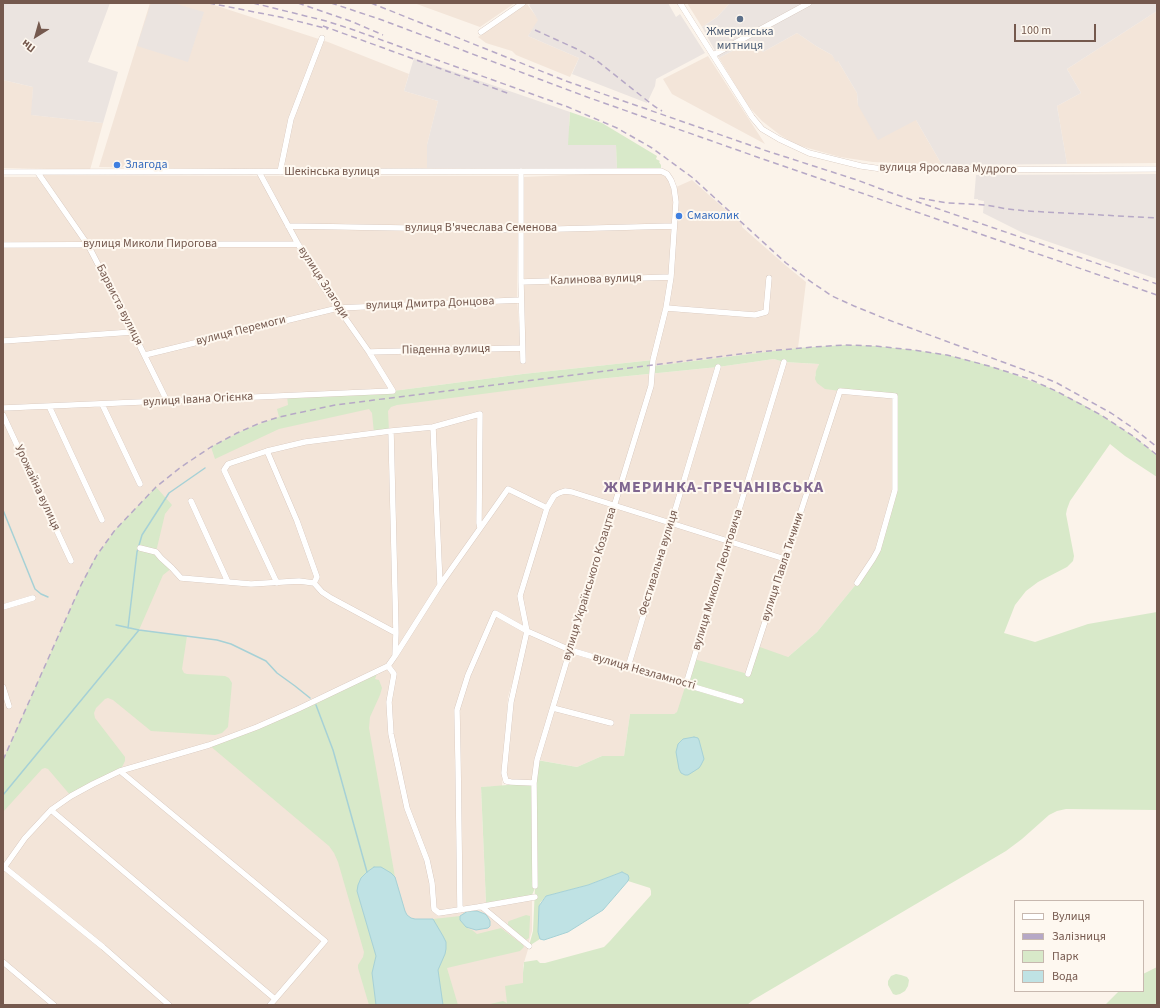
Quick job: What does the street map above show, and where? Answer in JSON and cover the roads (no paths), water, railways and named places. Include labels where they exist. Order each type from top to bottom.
[{"type":"street","points":[[481,32],[523,3]]},
{"type":"street","name":"вулиця Ярослава Мудрого","points":[[680,3],[714,55],[752,118],[762,129],[809,153],[861,166],[889,170],[1157,169]]},
{"type":"street","points":[[714,55],[809,3]]},
{"type":"street","points":[[280,172],[292,119],[322,38]]},
{"type":"street","name":"Шекінська вулиця","points":[[3,172],[661,171]]},
{"type":"street","name":"вулиця Українського Козацтва","points":[[535,886],[534,783],[537,760],[651,386],[653,360],[666,308],[671,277],[676,195],[671,180],[667,174],[661,171]]},
{"type":"street","name":"вулиця Злагоди","points":[[259,172],[322,285],[369,352],[393,391]]},
{"type":"street","points":[[521,172],[523,362]]},
{"type":"street","name":"Барвиста вулиця","points":[[38,173],[88,245],[167,401]]},
{"type":"street","name":"вулиця В'ячеслава Семенова","points":[[288,226],[521,230],[674,226]]},
{"type":"street","name":"вулиця Миколи Пирогова","points":[[3,245],[298,244]]},
{"type":"street","name":"Калинова вулиця","points":[[521,282],[671,277]]},
{"type":"street","points":[[666,308],[755,315],[766,312],[769,278]]},
{"type":"street","name":"вулиця Дмитра Донцова","points":[[338,308],[522,300]]},
{"type":"street","name":"вулиця Перемоги","points":[[145,355],[338,308]]},
{"type":"street","points":[[3,341],[133,332]]},
{"type":"street","name":"Південна вулиця","points":[[369,352],[522,348]]},
{"type":"street","name":"вулиця Миколи Леонтовича","points":[[686,684],[784,362]]},
{"type":"street","name":"Фестивальна вулиця","points":[[628,667],[718,367]]},
{"type":"street","name":"вулиця Івана Огієнка","points":[[3,408],[393,391]]},
{"type":"street","name":"вулиця Павла Тичини","points":[[748,674],[840,391],[894,396],[895,490],[878,550],[857,583]]},
{"type":"street","points":[[102,404],[140,484]]},
{"type":"street","points":[[50,406],[102,520]]},
{"type":"street","name":"Урожайна вулиця","points":[[3,414],[71,561]]},
{"type":"street","points":[[277,583],[224,470],[228,464],[267,450],[310,442],[433,427],[480,414],[480,528]]},
{"type":"street","points":[[433,427],[440,585]]},
{"type":"street","points":[[391,431],[396,633],[395,656]]},
{"type":"street","points":[[267,450],[297,521],[316,577],[314,583]]},
{"type":"street","points":[[169,1005],[102,947],[4,868],[33,829],[51,810],[77,793],[120,771],[209,745],[257,727],[284,716],[388,666],[440,585],[508,489],[548,508]]},
{"type":"street","points":[[534,783],[506,781],[504,773],[511,702],[527,631],[520,596],[548,508],[554,496],[565,491],[572,492],[785,559]]},
{"type":"street","points":[[191,501],[228,582]]},
{"type":"street","points":[[140,548],[156,552],[181,578],[251,584],[299,581],[314,583],[322,592],[331,598],[396,633]]},
{"type":"street","points":[[3,607],[33,598]]},
{"type":"street","name":"вулиця Незламності","points":[[460,910],[457,710],[468,675],[495,614],[527,631],[570,650],[741,701]]},
{"type":"street","points":[[388,666],[394,674],[389,702],[391,734],[408,808],[427,860],[432,883],[434,909],[439,913],[535,897]]},
{"type":"street","points":[[3,687],[9,706]]},
{"type":"street","points":[[553,708],[611,723]]},
{"type":"street","points":[[120,771],[325,941],[270,1005]]},
{"type":"street","points":[[51,810],[275,999]]},
{"type":"street","points":[[478,907],[482,907],[530,946]]},
{"type":"street","points":[[3,962],[54,1005]]},
{"type":"water","points":[[694,737],[698,738],[699,740],[704,759],[699,768],[688,775],[685,775],[681,773],[679,769],[676,752],[678,744],[683,739]]},
{"type":"water","points":[[374,867],[381,867],[395,877],[407,915],[415,919],[433,919],[446,942],[445,954],[438,970],[443,1005],[376,1005],[372,973],[376,956],[357,891],[361,878]]},
{"type":"water","points":[[622,872],[628,875],[628,881],[603,910],[568,932],[544,940],[540,939],[538,932],[539,906],[546,896],[588,885]]},
{"type":"water","points":[[468,911],[477,911],[485,914],[490,921],[490,926],[488,928],[476,930],[466,927],[460,920],[460,916]]},
{"type":"waterway","points":[[128,628],[137,552],[142,535],[169,493],[205,468]]},
{"type":"waterway","points":[[3,510],[35,589],[48,597]]},
{"type":"waterway","points":[[116,625],[139,630],[217,640],[231,644],[266,661],[277,673],[310,698]]},
{"type":"waterway","points":[[3,795],[139,630]]},
{"type":"waterway","points":[[316,705],[333,750],[367,872]]},
{"type":"railway","points":[[209,3],[285,18],[328,29]]},
{"type":"railway","points":[[253,3],[326,21],[351,29],[568,107],[617,128],[652,148],[693,178],[786,263],[832,296],[886,319],[1057,383],[1111,413],[1157,447]]},
{"type":"railway","points":[[298,3],[353,22],[383,35]]},
{"type":"railway","points":[[331,3],[382,20],[587,97],[1157,295]]},
{"type":"railway","points":[[371,3],[566,81],[1157,284]]},
{"type":"railway","points":[[323,26],[510,94]]},
{"type":"railway","points":[[535,30],[579,50],[596,60],[662,111]]},
{"type":"railway","points":[[919,198],[948,203],[986,205],[1027,211],[1157,218]]},
{"type":"railway","points":[[3,760],[81,585],[97,555],[115,530],[156,487],[181,467],[211,447],[237,433],[279,417],[335,405],[757,352],[845,345],[875,346],[947,355],[1027,378],[1056,391],[1101,415],[1133,436],[1157,455]]},
{"type":"place","name":"Жмеринська митниця","points":[[740,19]]},
{"type":"place","name":"Злагода","points":[[117,165]]},
{"type":"place","name":"Смаколик","points":[[679,216]]},
{"type":"district","name":"ЖМЕРИНКА-ГРЕЧАНІВСЬКА","points":[[714,488]]}]
